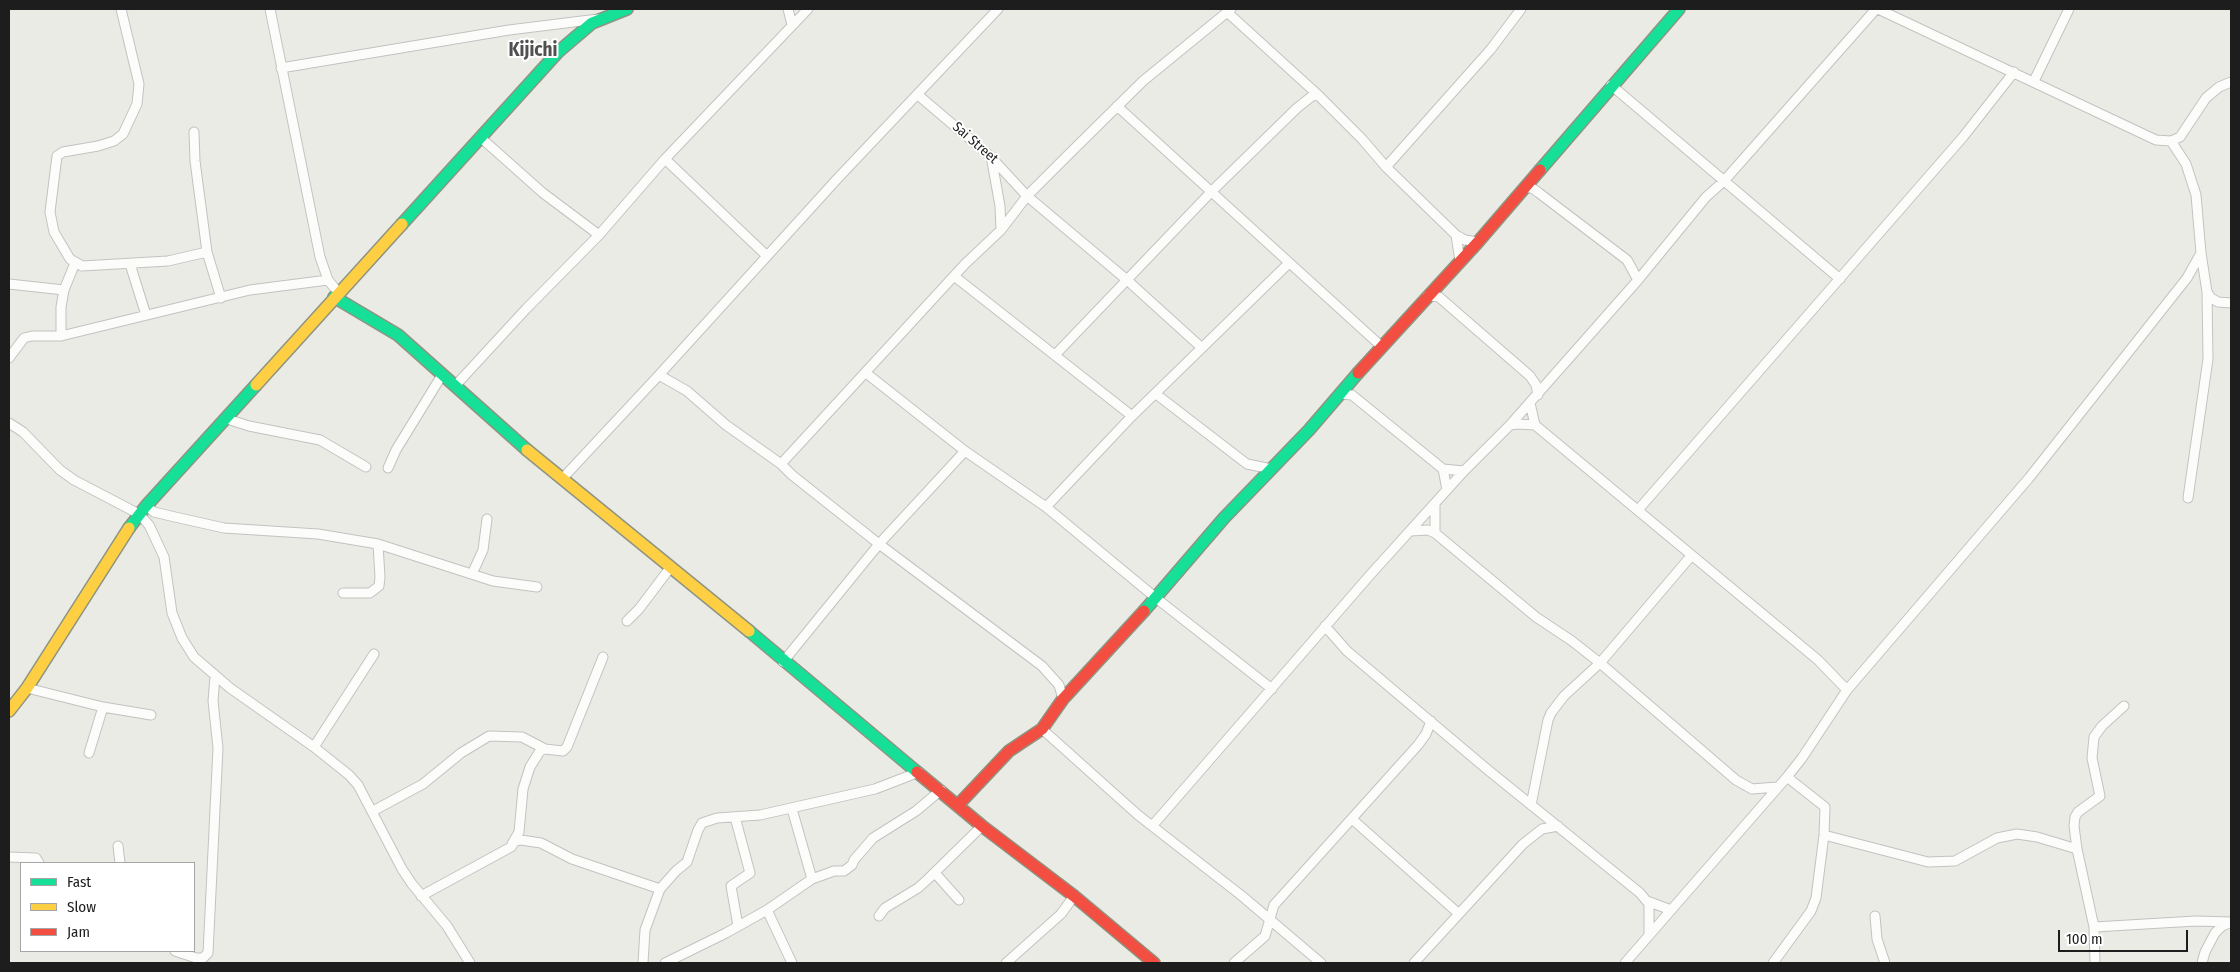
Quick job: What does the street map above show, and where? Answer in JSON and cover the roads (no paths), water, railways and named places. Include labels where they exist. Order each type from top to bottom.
[{"type":"street","points":[[121,9],[139,84],[136,104],[123,134],[114,141],[98,146],[63,152],[57,156],[50,212],[52,222],[60,242],[75,263],[82,266],[168,261],[207,252]]},
{"type":"street","points":[[270,9],[318,249],[328,280],[336,294],[398,336],[505,432],[616,521],[670,568],[941,790],[982,826],[1074,896],[1154,963]]},
{"type":"street","points":[[9,711],[142,510],[227,419],[336,294],[558,52],[584,28],[601,18],[627,9]]},
{"type":"street","points":[[788,9],[792,25]]},
{"type":"street","points":[[455,386],[526,309],[599,235],[665,159],[808,9]]},
{"type":"street","points":[[562,479],[998,9]]},
{"type":"street","points":[[1386,167],[1490,49],[1521,9]]},
{"type":"street","points":[[958,805],[1009,751],[1042,729],[1063,700],[1156,598],[1224,518],[1341,394],[1381,346],[1526,188],[1611,85],[1679,9]]},
{"type":"street","points":[[1152,825],[1464,471],[1510,426],[1538,395],[1706,198],[1724,181],[1877,9],[2034,81],[2156,140],[2171,141],[2180,137],[2202,103],[2211,93],[2231,82]]},
{"type":"street","points":[[2034,81],[2069,9]]},
{"type":"street","points":[[781,464],[954,276],[1002,230],[1027,196],[1143,81],[1229,10],[1316,93],[1362,139],[1386,167],[1456,235],[1465,240],[1478,242]]},
{"type":"street","points":[[281,68],[527,28],[601,18]]},
{"type":"street","points":[[1638,510],[1840,280],[1962,137],[2014,72]]},
{"type":"street","points":[[1611,85],[1840,280]]},
{"type":"street","points":[[1055,355],[1212,191],[1316,93]]},
{"type":"street","name":"Sai Street","points":[[918,95],[990,156],[1027,196],[1127,280],[1202,348]]},
{"type":"street","points":[[1117,106],[1381,346]]},
{"type":"street","points":[[194,132],[195,161],[207,252],[221,298]]},
{"type":"street","points":[[480,137],[543,192],[599,235]]},
{"type":"street","points":[[2171,141],[2191,174],[2196,195],[2201,254],[2207,292],[2208,359],[2188,498]]},
{"type":"street","points":[[990,156],[1000,206],[1002,230]]},
{"type":"street","points":[[665,159],[767,256]]},
{"type":"street","points":[[1526,188],[1532,188],[1627,260],[1638,280]]},
{"type":"street","points":[[1456,235],[1460,260]]},
{"type":"street","points":[[1626,963],[1787,777],[1802,758],[1847,690],[2028,478],[2187,278],[2201,254]]},
{"type":"street","points":[[61,336],[61,307],[64,290],[75,263]]},
{"type":"street","points":[[1046,507],[1132,416],[1289,263]]},
{"type":"street","points":[[130,264],[146,315]]},
{"type":"street","points":[[954,276],[1132,416]]},
{"type":"street","points":[[9,358],[24,338],[61,336],[250,290],[328,280]]},
{"type":"street","points":[[9,284],[64,290]]},
{"type":"street","points":[[2207,292],[2211,298],[2218,302],[2231,303]]},
{"type":"street","points":[[1427,296],[1439,297],[1530,376],[1536,385],[1538,395]]},
{"type":"street","points":[[866,373],[965,451],[1046,507],[1156,598],[1272,689]]},
{"type":"street","points":[[388,468],[396,450],[442,375]]},
{"type":"street","points":[[659,375],[687,390],[726,424],[781,464],[792,476],[879,544],[1042,666],[1059,685],[1063,700]]},
{"type":"street","points":[[1156,394],[1247,464],[1272,469]]},
{"type":"street","points":[[1341,394],[1352,395],[1444,469],[1464,471]]},
{"type":"street","points":[[1530,403],[1535,425]]},
{"type":"street","points":[[227,419],[250,426],[320,440],[366,467]]},
{"type":"street","points":[[9,423],[23,432],[60,470],[74,480],[142,510],[224,528],[318,534],[378,544],[501,582],[537,587]]},
{"type":"street","points":[[1510,426],[1518,424],[1535,425],[1818,660],[1847,690]]},
{"type":"street","points":[[783,662],[879,544],[965,451]]},
{"type":"street","points":[[1444,469],[1448,490]]},
{"type":"street","points":[[1435,504],[1435,533]]},
{"type":"street","points":[[142,510],[164,557],[169,601],[182,638],[194,657],[215,676],[314,746],[354,780],[373,811],[402,869],[447,926],[470,963]]},
{"type":"street","points":[[472,574],[483,550],[486,519]]},
{"type":"street","points":[[1411,531],[1428,530],[1435,533],[1536,617],[1572,640],[1736,780],[1752,789],[1761,790],[1777,787]]},
{"type":"street","points":[[343,593],[370,592],[379,586],[378,544]]},
{"type":"street","points":[[1531,805],[1551,713],[1564,696],[1600,663],[1691,556]]},
{"type":"street","points":[[627,621],[670,568]]},
{"type":"street","points":[[1326,626],[1333,637],[1348,651],[1531,805],[1648,901],[1671,910]]},
{"type":"street","points":[[314,746],[374,654]]},
{"type":"street","points":[[373,811],[394,801],[432,778],[461,753],[489,736],[522,737],[545,749],[563,751],[568,747],[603,658]]},
{"type":"street","points":[[179,952],[202,961],[208,952],[218,748],[213,701],[215,676]]},
{"type":"street","points":[[26,688],[103,707],[151,716]]},
{"type":"street","points":[[2095,963],[2094,927],[2077,850],[2074,826],[2075,817],[2078,812],[2100,796],[2092,758],[2094,737],[2124,706]]},
{"type":"street","points":[[89,753],[103,707]]},
{"type":"street","points":[[1234,963],[1265,936],[1274,905],[1418,745],[1426,734],[1431,721]]},
{"type":"street","points":[[1042,729],[1132,810],[1321,963]]},
{"type":"street","points":[[511,847],[519,832],[525,778],[536,755],[545,749]]},
{"type":"street","points":[[643,963],[645,930],[660,889],[687,862],[698,830],[702,824],[717,818],[760,815],[792,809],[875,789],[919,772]]},
{"type":"street","points":[[1773,963],[1810,911],[1816,898],[1824,835],[1824,807],[1787,777]]},
{"type":"street","points":[[665,963],[767,910],[812,879],[834,871],[844,871],[852,865],[873,838],[916,810],[941,790]]},
{"type":"street","points":[[792,809],[812,879]]},
{"type":"street","points":[[735,817],[750,873],[731,886],[738,926]]},
{"type":"street","points":[[1352,819],[1458,913]]},
{"type":"street","points":[[879,916],[885,908],[918,888],[982,826]]},
{"type":"street","points":[[1414,963],[1458,913],[1534,835],[1542,829],[1558,826]]},
{"type":"street","points":[[1824,835],[1928,862],[1955,861],[1997,838],[2017,834],[2037,837],[2077,850]]},
{"type":"street","points":[[422,896],[511,847],[515,841],[532,840],[572,859],[660,889]]},
{"type":"street","points":[[118,846],[120,862]]},
{"type":"street","points":[[9,857],[36,858],[38,862]]},
{"type":"street","points":[[935,873],[959,900]]},
{"type":"street","points":[[1006,963],[1061,914],[1074,896]]},
{"type":"street","points":[[1648,901],[1650,917],[1649,936]]},
{"type":"street","points":[[767,910],[792,963]]},
{"type":"street","points":[[1875,916],[1877,939],[1885,963]]},
{"type":"street","points":[[2094,927],[2196,921],[2231,922]]},
{"type":"street","points":[[2202,963],[2205,952],[2215,933],[2222,926],[2231,922]]},
{"type":"district","name":"Kijichi","points":[[533,51]]}]
